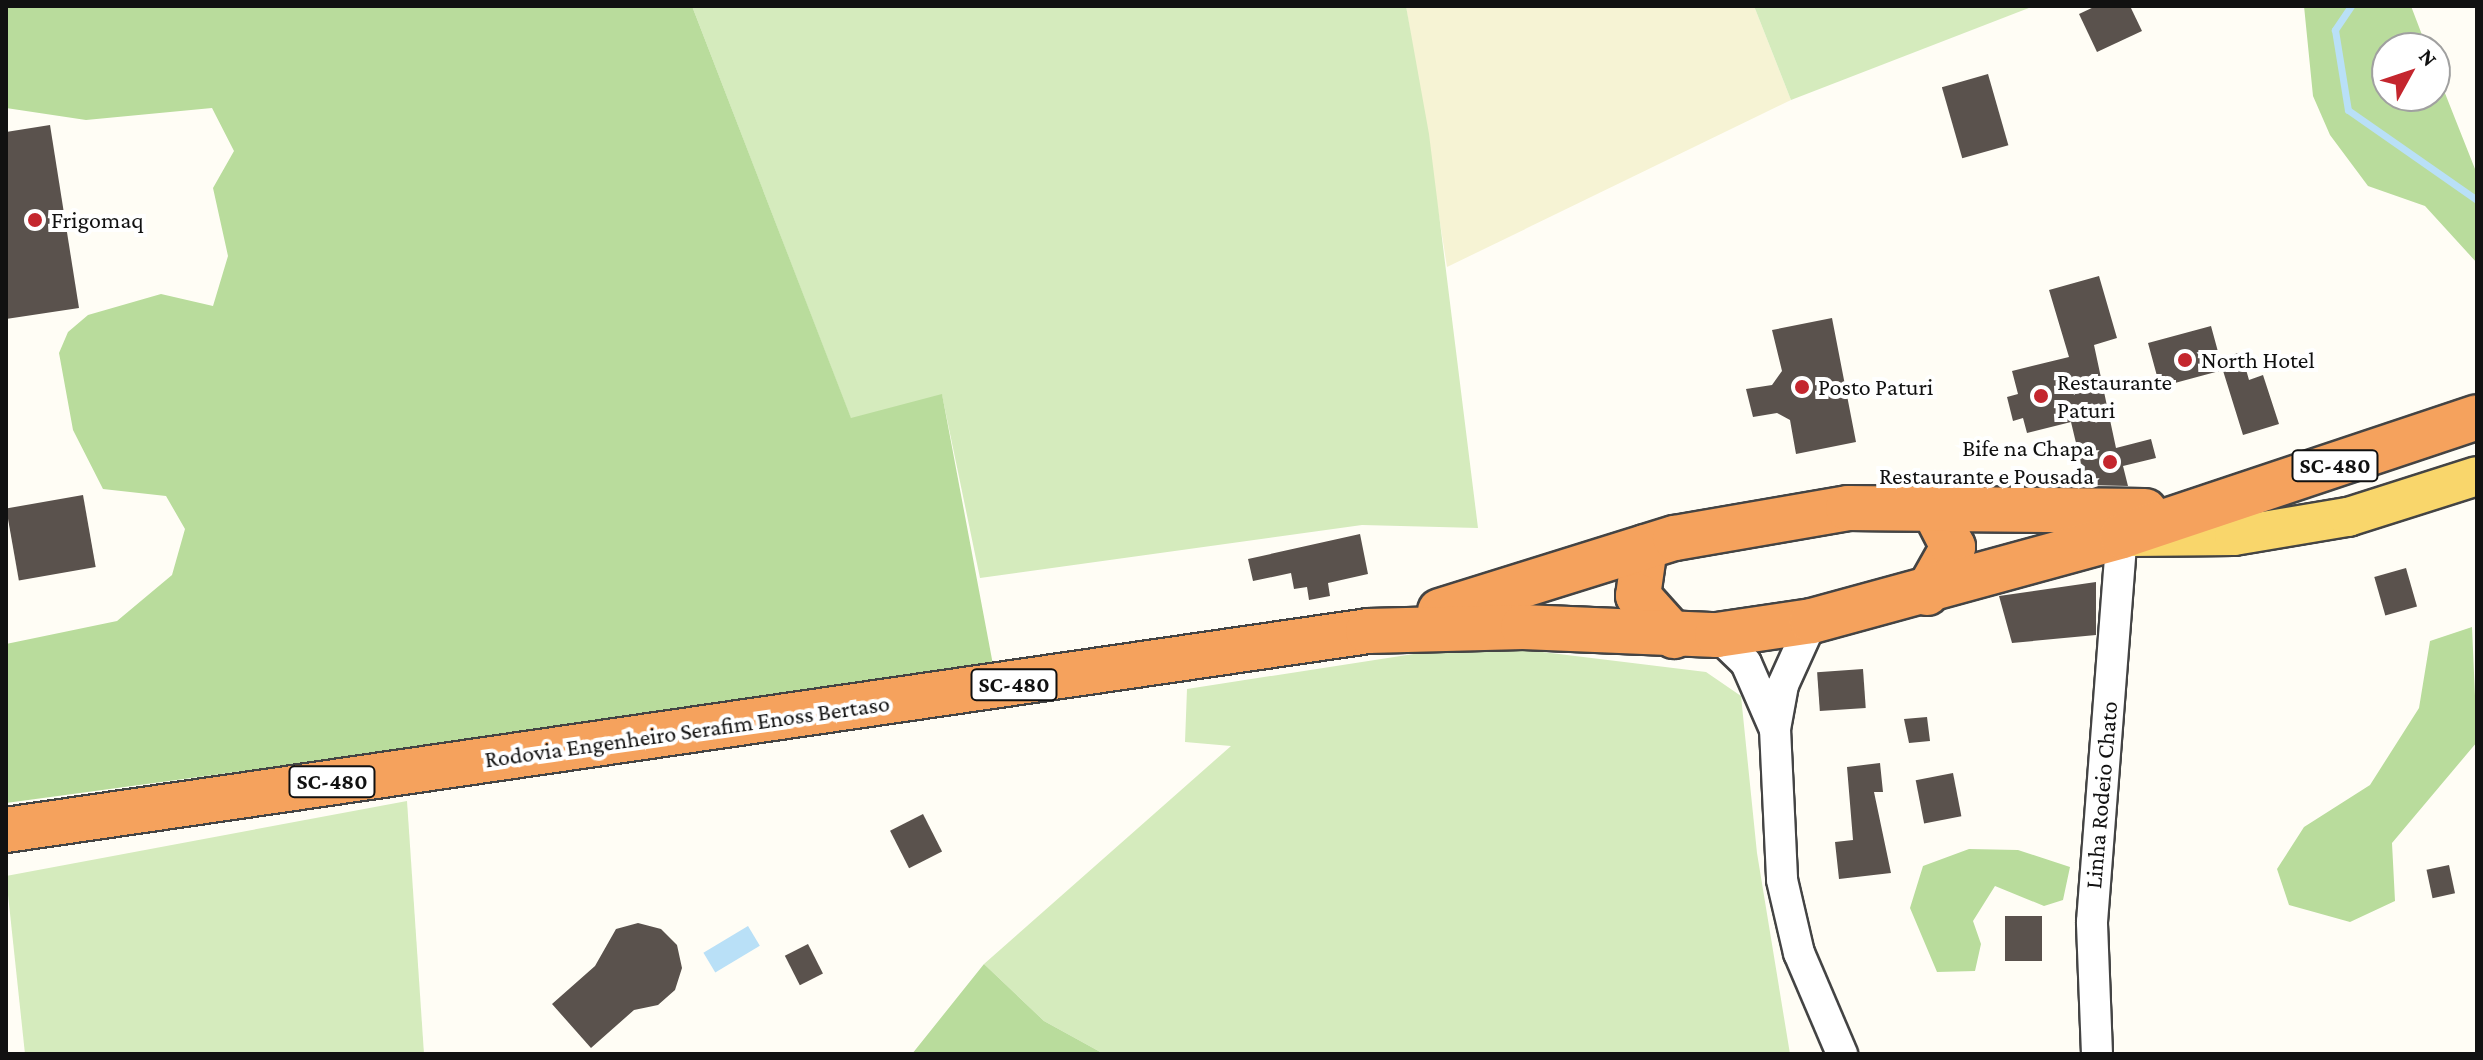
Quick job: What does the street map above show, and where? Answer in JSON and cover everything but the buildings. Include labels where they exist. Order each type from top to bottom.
[{"type":"highway","name":"Rodovia Engenheiro Serafim Enoss Bertaso","points":[[6,830],[1368,631],[1523,627],[1674,636],[1717,635],[1812,621],[1927,593],[2122,536],[2191,509],[2477,417]]},
{"type":"highway","name":"Rodovia Engenheiro Serafim Enoss Bertaso","points":[[1368,631],[1645,547],[1848,508],[2191,509]]},
{"type":"highway","points":[[1927,593],[1953,547],[1934,510]]},
{"type":"highway","points":[[1645,547],[1638,596],[1674,636]]},
{"type":"main road","points":[[2122,536],[2249,534],[2348,517],[2477,476]]},
{"type":"street","name":"Linha Rodeio Chato","points":[[2097,1054],[2092,922],[2122,536]]},
{"type":"street","points":[[1812,621],[1783,685],[1775,729],[1782,880],[1799,953],[1842,1054]]},
{"type":"street","points":[[1717,635],[1746,663],[1775,729]]},
{"type":"shaded area","points":[[1406,6],[1754,6],[1791,100],[1447,267]]},
{"type":"green space","points":[[6,6],[692,6],[851,418],[942,394],[994,670],[6,803],[6,644],[117,621],[172,575],[185,529],[166,496],[103,489],[73,430],[59,353],[68,332],[88,315],[161,294],[213,306],[228,256],[213,188],[234,151],[212,108],[86,120],[6,108]]},
{"type":"green space","points":[[692,6],[1406,6],[1429,134],[1478,528],[1362,525],[980,578],[942,395],[851,419]]},
{"type":"green space","points":[[1754,6],[2034,6],[1791,100]]},
{"type":"green space","points":[[2304,6],[2411,6],[2421,32],[2371,32],[2371,112],[2451,112],[2451,108],[2477,174],[2477,263],[2425,206],[2368,186],[2330,135],[2313,96]]},
{"type":"green space","points":[[2472,627],[2477,742],[2392,843],[2395,901],[2350,922],[2289,905],[2277,869],[2304,827],[2370,785],[2419,708],[2430,641]]},
{"type":"green space","points":[[1478,644],[1706,672],[1741,696],[1757,853],[1790,1054],[1104,1054],[1044,1021],[984,964],[1231,746],[1185,742],[1187,689]]},
{"type":"green space","points":[[407,801],[424,1054],[25,1054],[6,876]]},
{"type":"green space","points":[[1969,849],[2018,850],[2070,867],[2063,900],[2044,906],[1995,886],[1973,921],[1981,944],[1975,971],[1937,972],[1910,908],[1923,866]]},
{"type":"green space","points":[[984,964],[1044,1021],[1104,1054],[912,1054]]},
{"type":"water","points":[[748,926],[760,946],[715,972],[703,953]]},
{"type":"waterway","points":[[2351,6],[2335,30],[2348,110],[2477,200]]},
{"type":"place","name":"Frigomaq","points":[[35,220]]},
{"type":"place","name":"North Hotel","points":[[2185,360]]},
{"type":"place","name":"Posto Paturi","points":[[1802,387]]},
{"type":"place","name":"Restaurante Paturi","points":[[2041,396]]},
{"type":"place","name":"Bife na Chapa Restaurante e Pousada","points":[[2110,462]]}]
